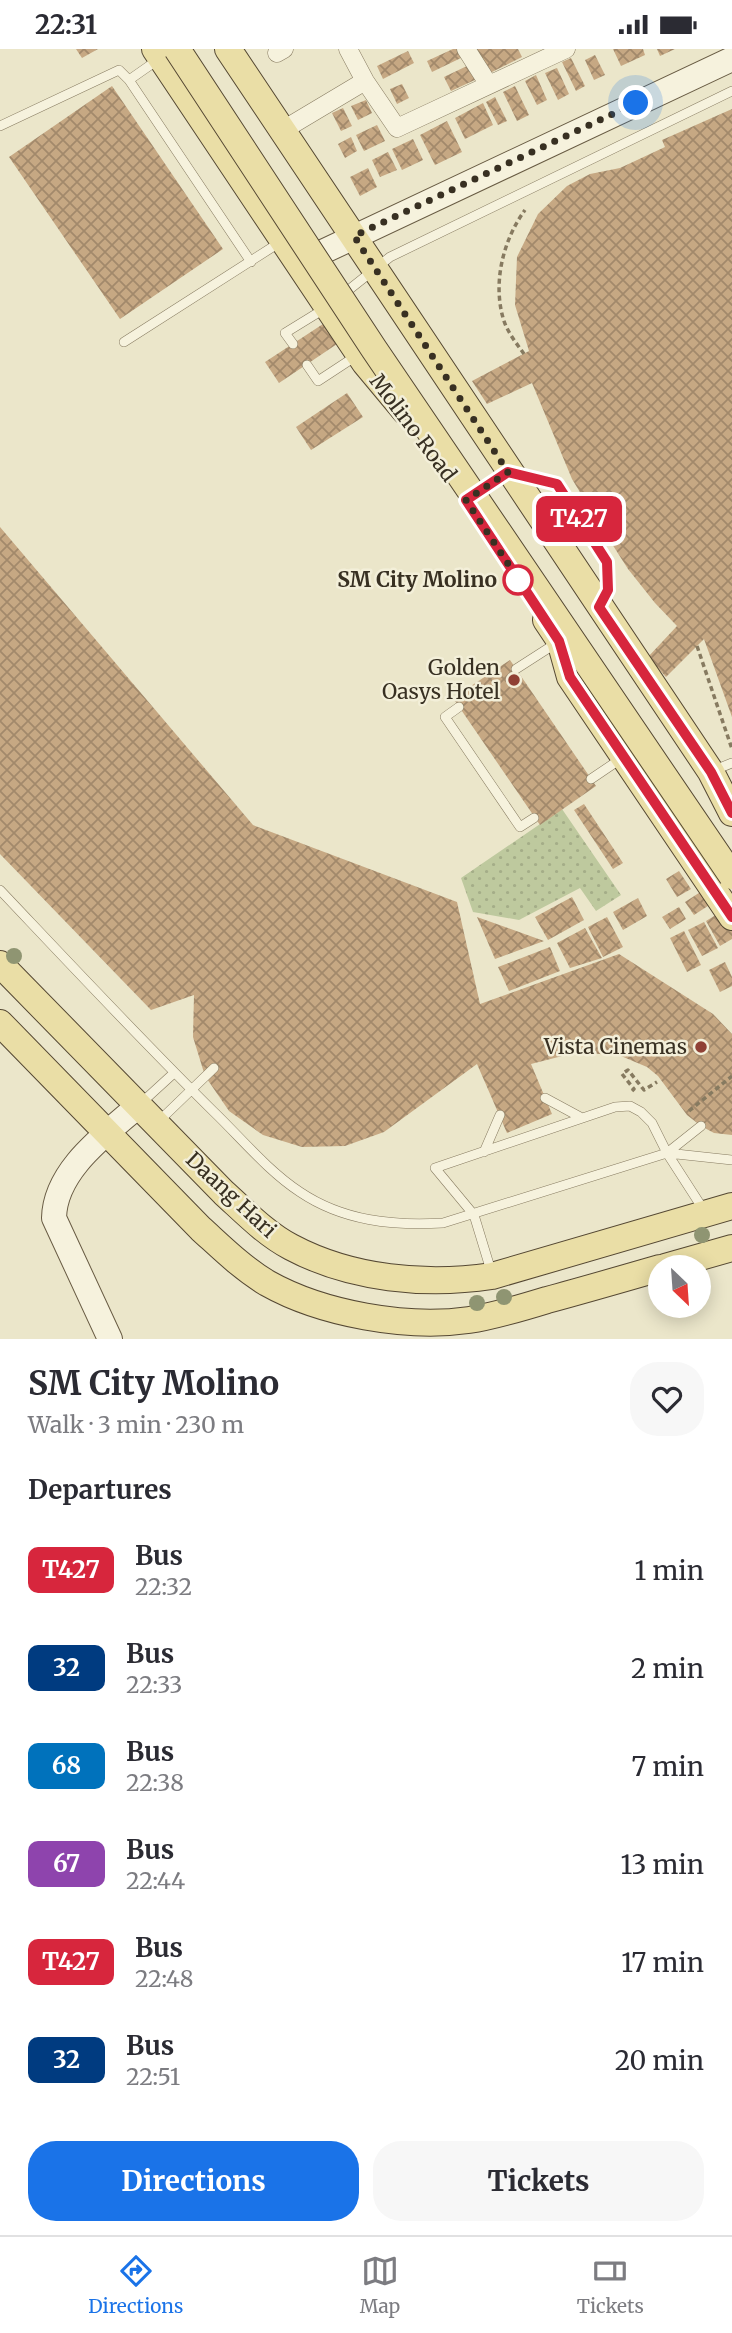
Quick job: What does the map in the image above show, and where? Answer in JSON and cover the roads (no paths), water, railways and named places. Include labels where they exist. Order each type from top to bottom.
[{"type":"main road","name":"Molino Road","points":[[196,49],[387,340],[732,850]]},
{"type":"main road","points":[[228,49],[599,607],[721,768],[730,806]]},
{"type":"main road","name":"Molino Road","points":[[164,52],[365,363],[410,418],[559,641],[570,677],[732,915]]},
{"type":"main road","name":"Molino Road","points":[[164,52],[374,349],[732,876]]},
{"type":"main road","name":"Daang Hari","points":[[0,964],[224,1193],[260,1226],[290,1247],[314,1258],[361,1271],[404,1278],[461,1281],[492,1276],[732,1206]]},
{"type":"main road","name":"Daang Hari","points":[[0,1023],[201,1229],[236,1261],[268,1283],[297,1296],[366,1317],[434,1323],[470,1320],[648,1272]]},
{"type":"main road","points":[[707,1255],[732,1248]]},
{"type":"street","points":[[348,49],[365,81],[397,128],[566,49]]},
{"type":"street","points":[[466,49],[489,85]]},
{"type":"street","points":[[299,263],[732,59]]},
{"type":"street","points":[[283,129],[365,81]]},
{"type":"street","points":[[110,1339],[54,1218],[54,1203],[60,1188],[79,1161],[107,1133],[147,1115]]},
{"type":"lane","points":[[130,80],[164,52]]},
{"type":"lane","points":[[0,126],[119,70],[130,80],[251,262]]},
{"type":"lane","points":[[293,344],[285,333],[328,307],[390,257],[732,91]]},
{"type":"lane","points":[[124,342],[284,240]]},
{"type":"lane","points":[[307,365],[317,381],[350,360],[365,363]]},
{"type":"lane","points":[[466,500],[508,472]]},
{"type":"lane","points":[[516,669],[559,641]]},
{"type":"lane","points":[[459,707],[445,717],[480,769],[520,827],[534,818]]},
{"type":"lane","points":[[591,779],[625,756]]},
{"type":"lane","points":[[0,890],[174,1073],[300,1192],[354,1217],[381,1223],[411,1225],[443,1223],[474,1215],[667,1153],[701,1126]]},
{"type":"lane","points":[[147,1115],[191,1089],[214,1068]]},
{"type":"lane","points":[[147,1115],[174,1073]]},
{"type":"lane","points":[[545,1098],[582,1118]]},
{"type":"lane","points":[[492,1276],[474,1215],[435,1168],[615,1107],[630,1106],[652,1123],[667,1153],[706,1213]]},
{"type":"lane","points":[[484,1151],[500,1115]]},
{"type":"lane","points":[[667,1153],[732,1160]]},
{"type":"place","name":"SM City Molino","points":[[518,580]]},
{"type":"place","name":"Golden Oasys Hotel","points":[[514,680]]},
{"type":"place","name":"Vista Cinemas","points":[[701,1047]]}]
